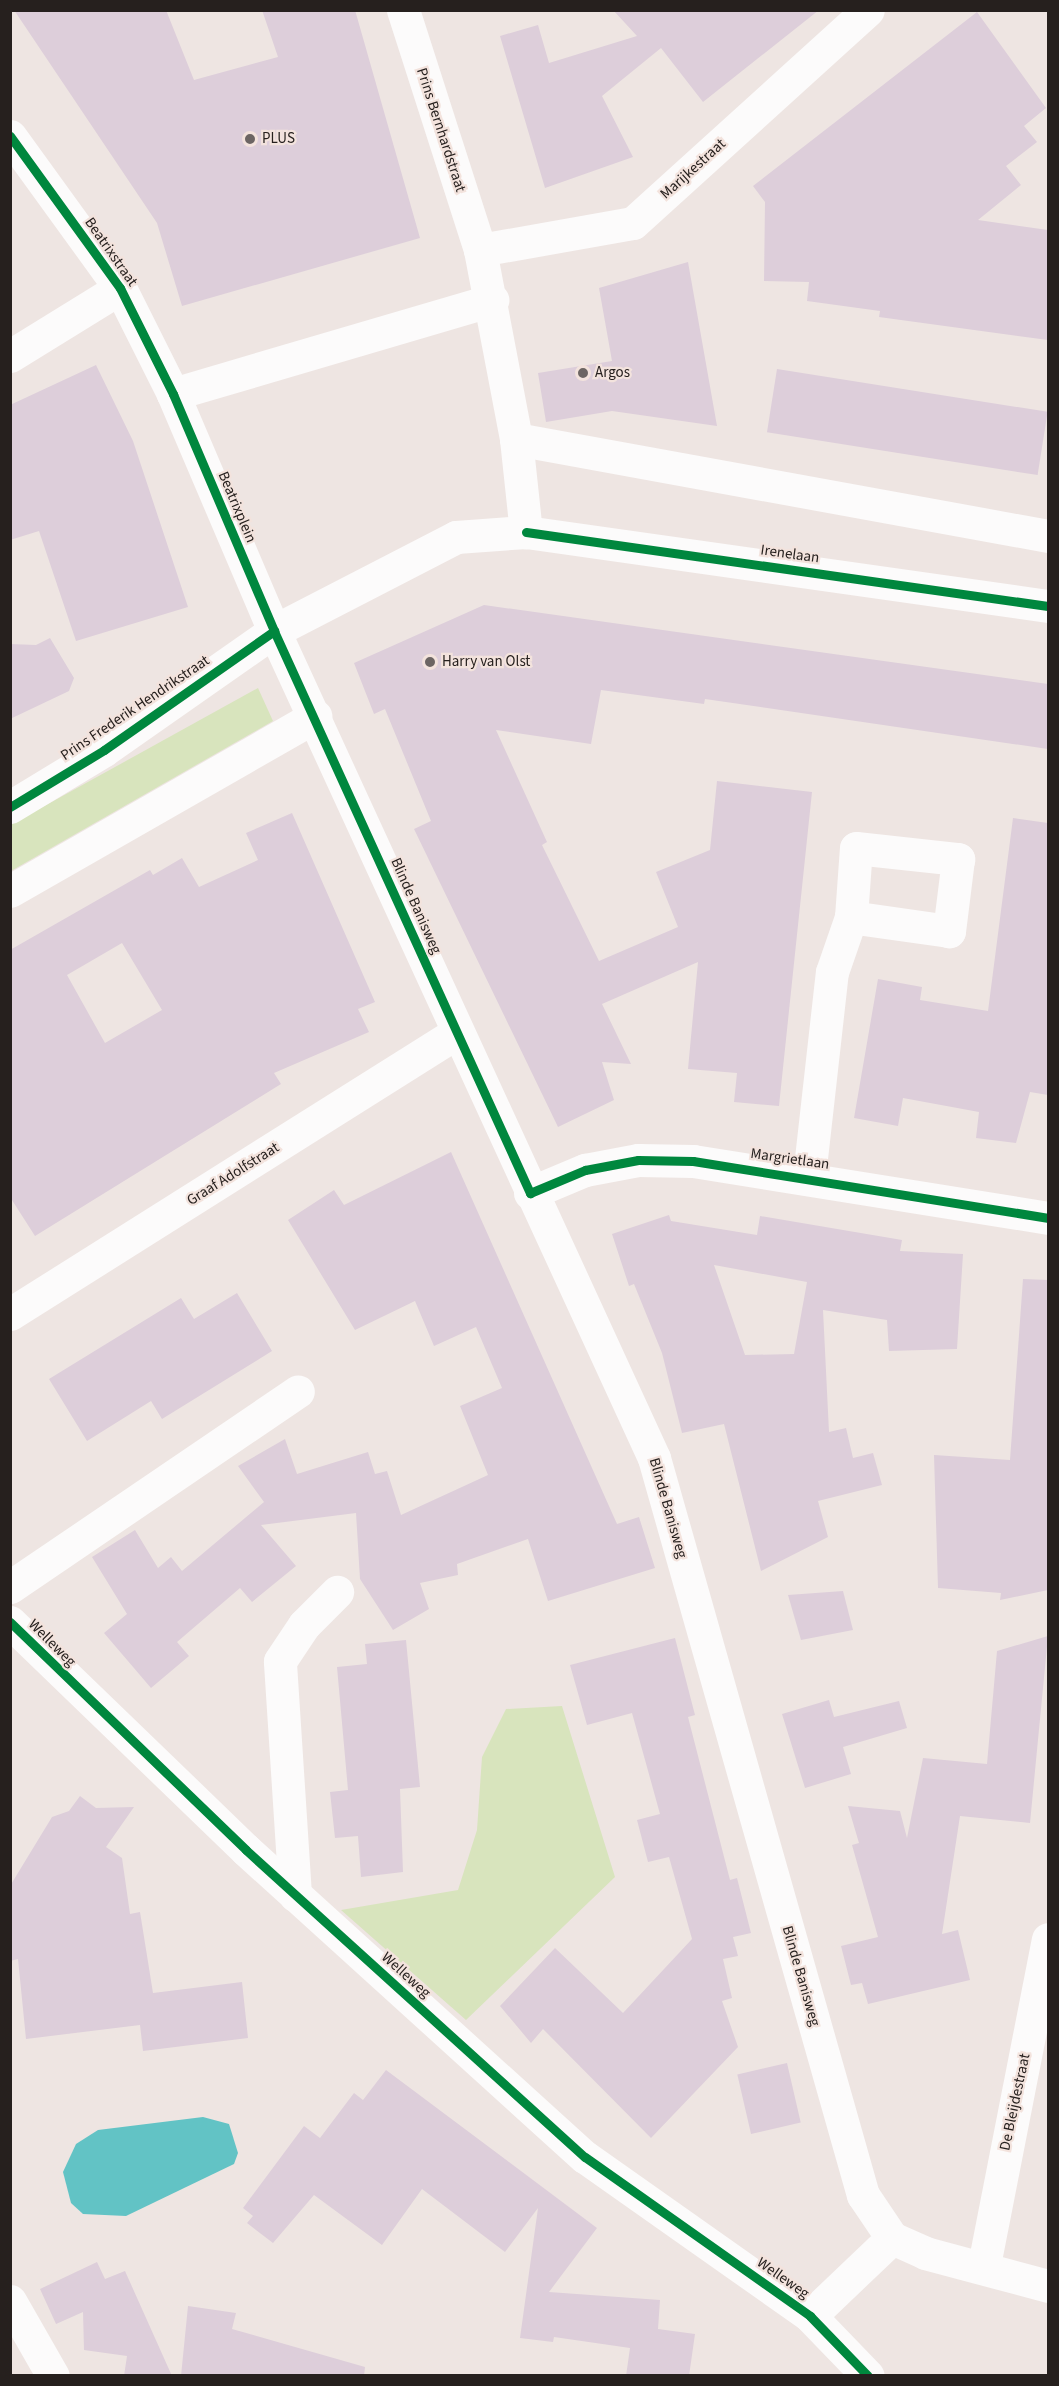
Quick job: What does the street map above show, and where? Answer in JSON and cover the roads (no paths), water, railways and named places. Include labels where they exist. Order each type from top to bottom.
[{"type":"street","name":"Prins Bernhardstraat","points":[[403,10],[480,250]]},
{"type":"street","name":"Marijkestraat","points":[[480,250],[633,223],[868,10]]},
{"type":"street","name":"Beatrixstraat","points":[[10,135],[120,288],[173,394]]},
{"type":"street","points":[[480,250],[492,300],[516,439],[526,532]]},
{"type":"street","points":[[10,356],[120,288]]},
{"type":"street","points":[[173,394],[492,300]]},
{"type":"street","name":"Beatrixplein","points":[[173,394],[274,632]]},
{"type":"street","points":[[516,439],[1048,536]]},
{"type":"street","name":"Irenelaan","points":[[274,632],[431,547],[483,533],[526,532],[1048,606]]},
{"type":"street","name":"Blinde Banisweg","points":[[274,632],[315,716],[456,1033],[654,1458],[863,2195],[892,2238]]},
{"type":"street","name":"Prins Frederik Hendrikstraat","points":[[10,807],[104,750],[274,632]]},
{"type":"street","points":[[10,891],[315,716]]},
{"type":"street","name":"Margrietlaan","points":[[808,1176],[832,972],[851,917]]},
{"type":"street","name":"Graaf Adolfstraat","points":[[10,1314],[456,1033]]},
{"type":"street","name":"Margrietlaan","points":[[530,1193],[585,1170],[638,1160],[808,1176],[1048,1218]]},
{"type":"street","points":[[10,1587],[298,1391]]},
{"type":"street","points":[[295,1895],[280,1661],[304,1625],[337,1592]]},
{"type":"street","name":"Welleweg","points":[[15,1635],[295,1895],[585,2157],[810,2316]]},
{"type":"street","name":"De Bleijdestraat","points":[[984,2265],[1048,1939]]},
{"type":"street","points":[[868,2376],[810,2316],[892,2238],[925,2253],[984,2265],[1048,2286]]},
{"type":"street","points":[[10,2301],[53,2376]]},
{"type":"water","points":[[203,2117],[229,2124],[238,2153],[234,2164],[126,2216],[83,2214],[71,2203],[63,2172],[76,2144],[98,2130]]},
{"type":"place","name":"PLUS","points":[[250,139]]},
{"type":"place","name":"Argos","points":[[583,373]]},
{"type":"place","name":"Harry van Olst","points":[[430,662]]}]
